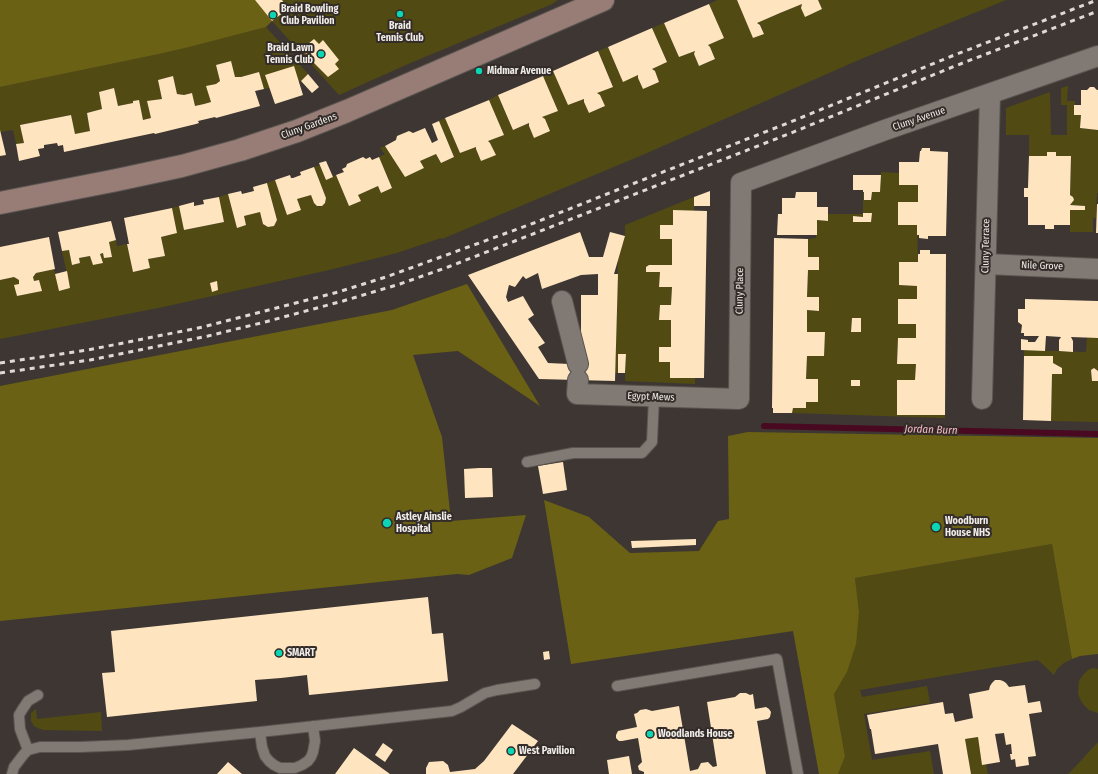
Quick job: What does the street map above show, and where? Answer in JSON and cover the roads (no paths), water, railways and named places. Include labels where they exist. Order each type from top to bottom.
[{"type":"street","name":"Cluny Gardens","points":[[0,203],[182,166],[240,150],[297,131],[348,111],[596,2]]},
{"type":"street","name":"Cluny Avenue","points":[[741,183],[885,130],[1098,56]]},
{"type":"street","name":"Cluny Terrace","points":[[982,399],[990,94]]},
{"type":"street","name":"Cluny Place","points":[[739,399],[741,183]]},
{"type":"street","name":"Nile Grove","points":[[986,264],[1098,268]]},
{"type":"street","name":"Egypt Mews","points":[[562,302],[578,372],[577,394],[739,399]]},
{"type":"lane","points":[[527,462],[573,453],[642,453],[652,442],[654,397]]},
{"type":"lane","points":[[616,686],[778,659],[798,774]]},
{"type":"lane","points":[[12,774],[17,762],[28,750],[40,747],[128,745],[452,711],[485,693],[535,684]]},
{"type":"lane","points":[[28,750],[20,729],[20,715],[28,701],[38,695]]},
{"type":"lane","points":[[260,732],[262,747],[265,756],[269,761],[280,768],[295,768],[308,761],[311,757],[315,741],[314,726]]},
{"type":"waterway","name":"Jordan Burn","points":[[764,426],[1098,434]]},
{"type":"railway","points":[[0,363],[88,350],[203,327],[338,292],[386,277],[534,223],[788,123],[952,56],[1097,0]]},
{"type":"railway","points":[[0,373],[90,360],[208,336],[343,301],[400,284],[579,216],[791,133],[955,66],[1098,11]]},
{"type":"place","name":"Braid Tennis Club","points":[[400,14]]},
{"type":"place","name":"Braid Bowling Club Pavilion","points":[[273,15]]},
{"type":"place","name":"Braid Lawn Tennis Club","points":[[321,54]]},
{"type":"place","name":"Midmar Avenue","points":[[479,71]]},
{"type":"place","name":"Astley Ainslie Hospital","points":[[387,523]]},
{"type":"place","name":"Woodburn House NHS","points":[[936,527]]},
{"type":"place","name":"SMART","points":[[279,653]]},
{"type":"place","name":"Woodlands House","points":[[650,734]]},
{"type":"place","name":"West Pavilion","points":[[511,751]]}]
